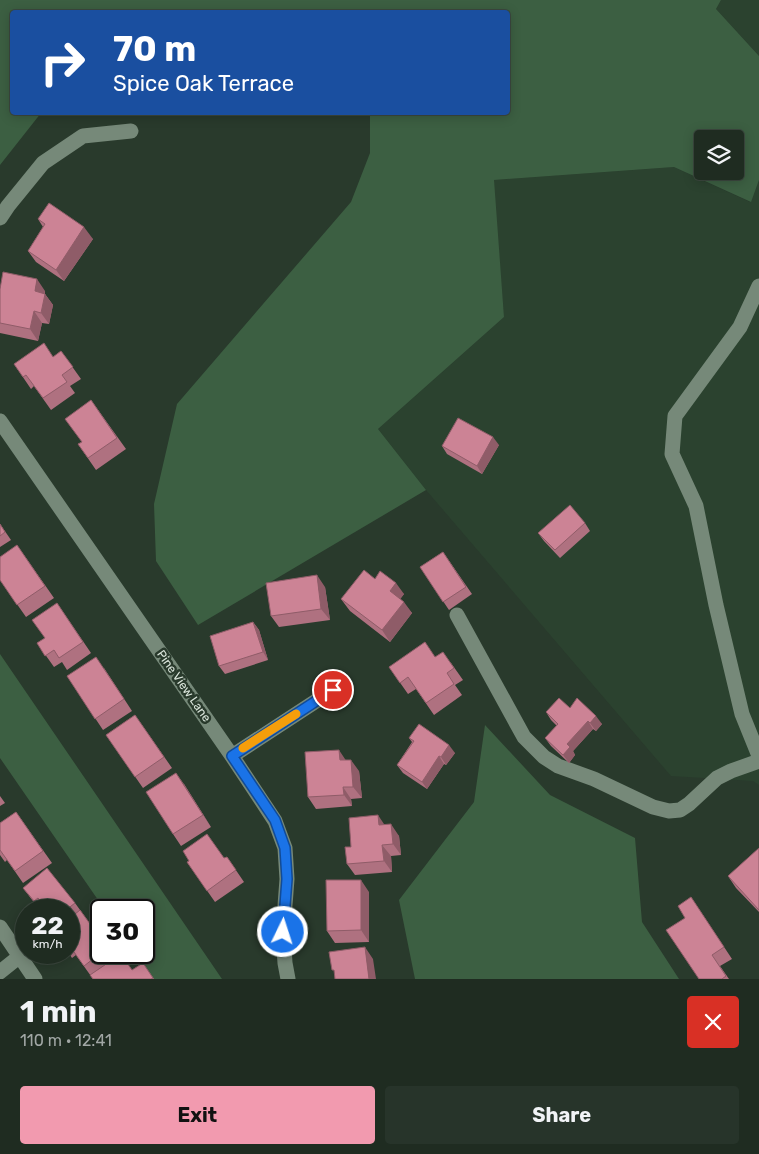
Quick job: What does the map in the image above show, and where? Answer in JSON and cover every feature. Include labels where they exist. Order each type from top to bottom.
[{"type":"street","points":[[0,218],[43,163],[83,136],[131,132]]},
{"type":"street","points":[[759,286],[740,327],[675,416],[672,454],[696,506],[716,605],[742,714],[759,756]]},
{"type":"street","name":"Pine View Lane","points":[[0,421],[275,820],[285,848],[287,879],[283,932],[288,979]]},
{"type":"street","points":[[457,615],[524,737],[544,757],[558,766],[594,779],[653,807],[669,811],[680,810],[689,804],[717,778],[759,761]]},
{"type":"street","points":[[232,756],[333,690]]},
{"type":"street","points":[[0,927],[15,949]]},
{"type":"street","points":[[0,972],[15,960]]},
{"type":"street","points":[[25,964],[35,979]]},
{"type":"shaded area","points":[[0,0],[721,0],[716,9],[759,56],[759,180],[751,202],[703,180],[744,180],[744,130],[694,130],[694,176],[674,167],[494,180],[504,317],[378,429],[426,490],[198,625],[156,561],[154,504],[177,404],[351,202],[370,153],[370,115],[510,115],[510,10],[10,10],[10,115],[39,115],[0,165]]},
{"type":"shaded area","points":[[721,0],[759,0],[759,56],[716,9]]},
{"type":"shaded area","points":[[674,167],[694,176],[694,180],[702,180],[750,202],[759,180],[759,785],[753,781],[671,776],[426,490],[378,429],[504,317],[493,180]]},
{"type":"shaded area","points":[[0,654],[222,979],[153,979],[143,964],[155,964],[155,899],[97,899],[0,758]]},
{"type":"shaded area","points":[[485,725],[550,795],[635,838],[642,922],[679,979],[415,979],[399,900],[474,802]]},
{"type":"building","points":[[49,203],[84,227],[56,270],[28,251],[45,224],[38,219]]},
{"type":"building","points":[[3,272],[37,279],[35,291],[45,294],[41,313],[34,311],[30,329],[0,323],[0,289]]},
{"type":"building","points":[[44,343],[53,357],[61,351],[73,367],[62,375],[67,382],[43,398],[26,375],[23,377],[14,364]]},
{"type":"building","points":[[91,400],[117,438],[88,458],[78,444],[82,442],[65,419]]},
{"type":"building","points":[[458,418],[493,437],[477,466],[442,446]]},
{"type":"building","points":[[570,505],[585,523],[555,550],[538,533]]},
{"type":"building","points":[[0,524],[5,532],[0,536]]},
{"type":"building","points":[[17,545],[45,586],[17,605],[0,580],[0,557]]},
{"type":"building","points":[[443,552],[466,587],[443,602],[420,567]]},
{"type":"building","points":[[364,570],[375,579],[380,571],[396,583],[390,591],[404,602],[382,630],[341,599]]},
{"type":"building","points":[[317,575],[321,609],[271,616],[266,583]]},
{"type":"building","points":[[57,603],[83,642],[59,658],[54,650],[45,656],[37,643],[45,638],[32,620]]},
{"type":"building","points":[[253,622],[263,652],[219,666],[210,636]]},
{"type":"building","points":[[425,642],[435,657],[443,652],[454,668],[447,673],[454,684],[426,703],[408,677],[400,683],[389,667]]},
{"type":"building","points":[[96,657],[124,699],[95,719],[67,676]]},
{"type":"building","points":[[559,698],[570,708],[577,698],[596,716],[590,723],[588,721],[567,744],[570,747],[563,755],[545,738],[558,724],[546,712]]},
{"type":"building","points":[[135,715],[164,757],[135,777],[106,735]]},
{"type":"building","points":[[419,724],[449,745],[441,757],[439,756],[422,782],[397,765],[414,741],[409,738]]},
{"type":"building","points":[[339,750],[340,760],[351,760],[353,787],[343,787],[344,795],[308,797],[305,752]]},
{"type":"building","points":[[176,773],[203,815],[173,834],[146,792]]},
{"type":"building","points":[[16,812],[43,851],[15,871],[0,850],[0,823]]},
{"type":"building","points":[[378,815],[379,825],[391,824],[393,844],[382,845],[384,861],[347,864],[345,847],[351,847],[349,818]]},
{"type":"building","points":[[207,834],[224,858],[227,857],[236,870],[207,891],[187,862],[189,861],[183,851]]},
{"type":"building","points":[[759,848],[759,910],[728,876]]},
{"type":"building","points":[[47,868],[72,899],[32,899],[23,888]]},
{"type":"building","points":[[326,880],[361,880],[361,930],[327,931]]},
{"type":"building","points":[[691,897],[724,947],[712,955],[726,976],[722,979],[699,979],[666,930],[685,918],[678,906]]},
{"type":"building","points":[[80,910],[90,924],[90,961],[84,966],[80,960]]},
{"type":"building","points":[[365,947],[369,979],[335,979],[329,952]]},
{"type":"building","points":[[106,964],[128,964],[132,970],[144,964],[153,978],[93,979],[90,975]]},
{"type":"slow traffic","points":[[243,748],[296,714]]},
{"type":"route","points":[[283,932],[287,879],[285,848],[275,820],[232,756],[333,690]]}]
